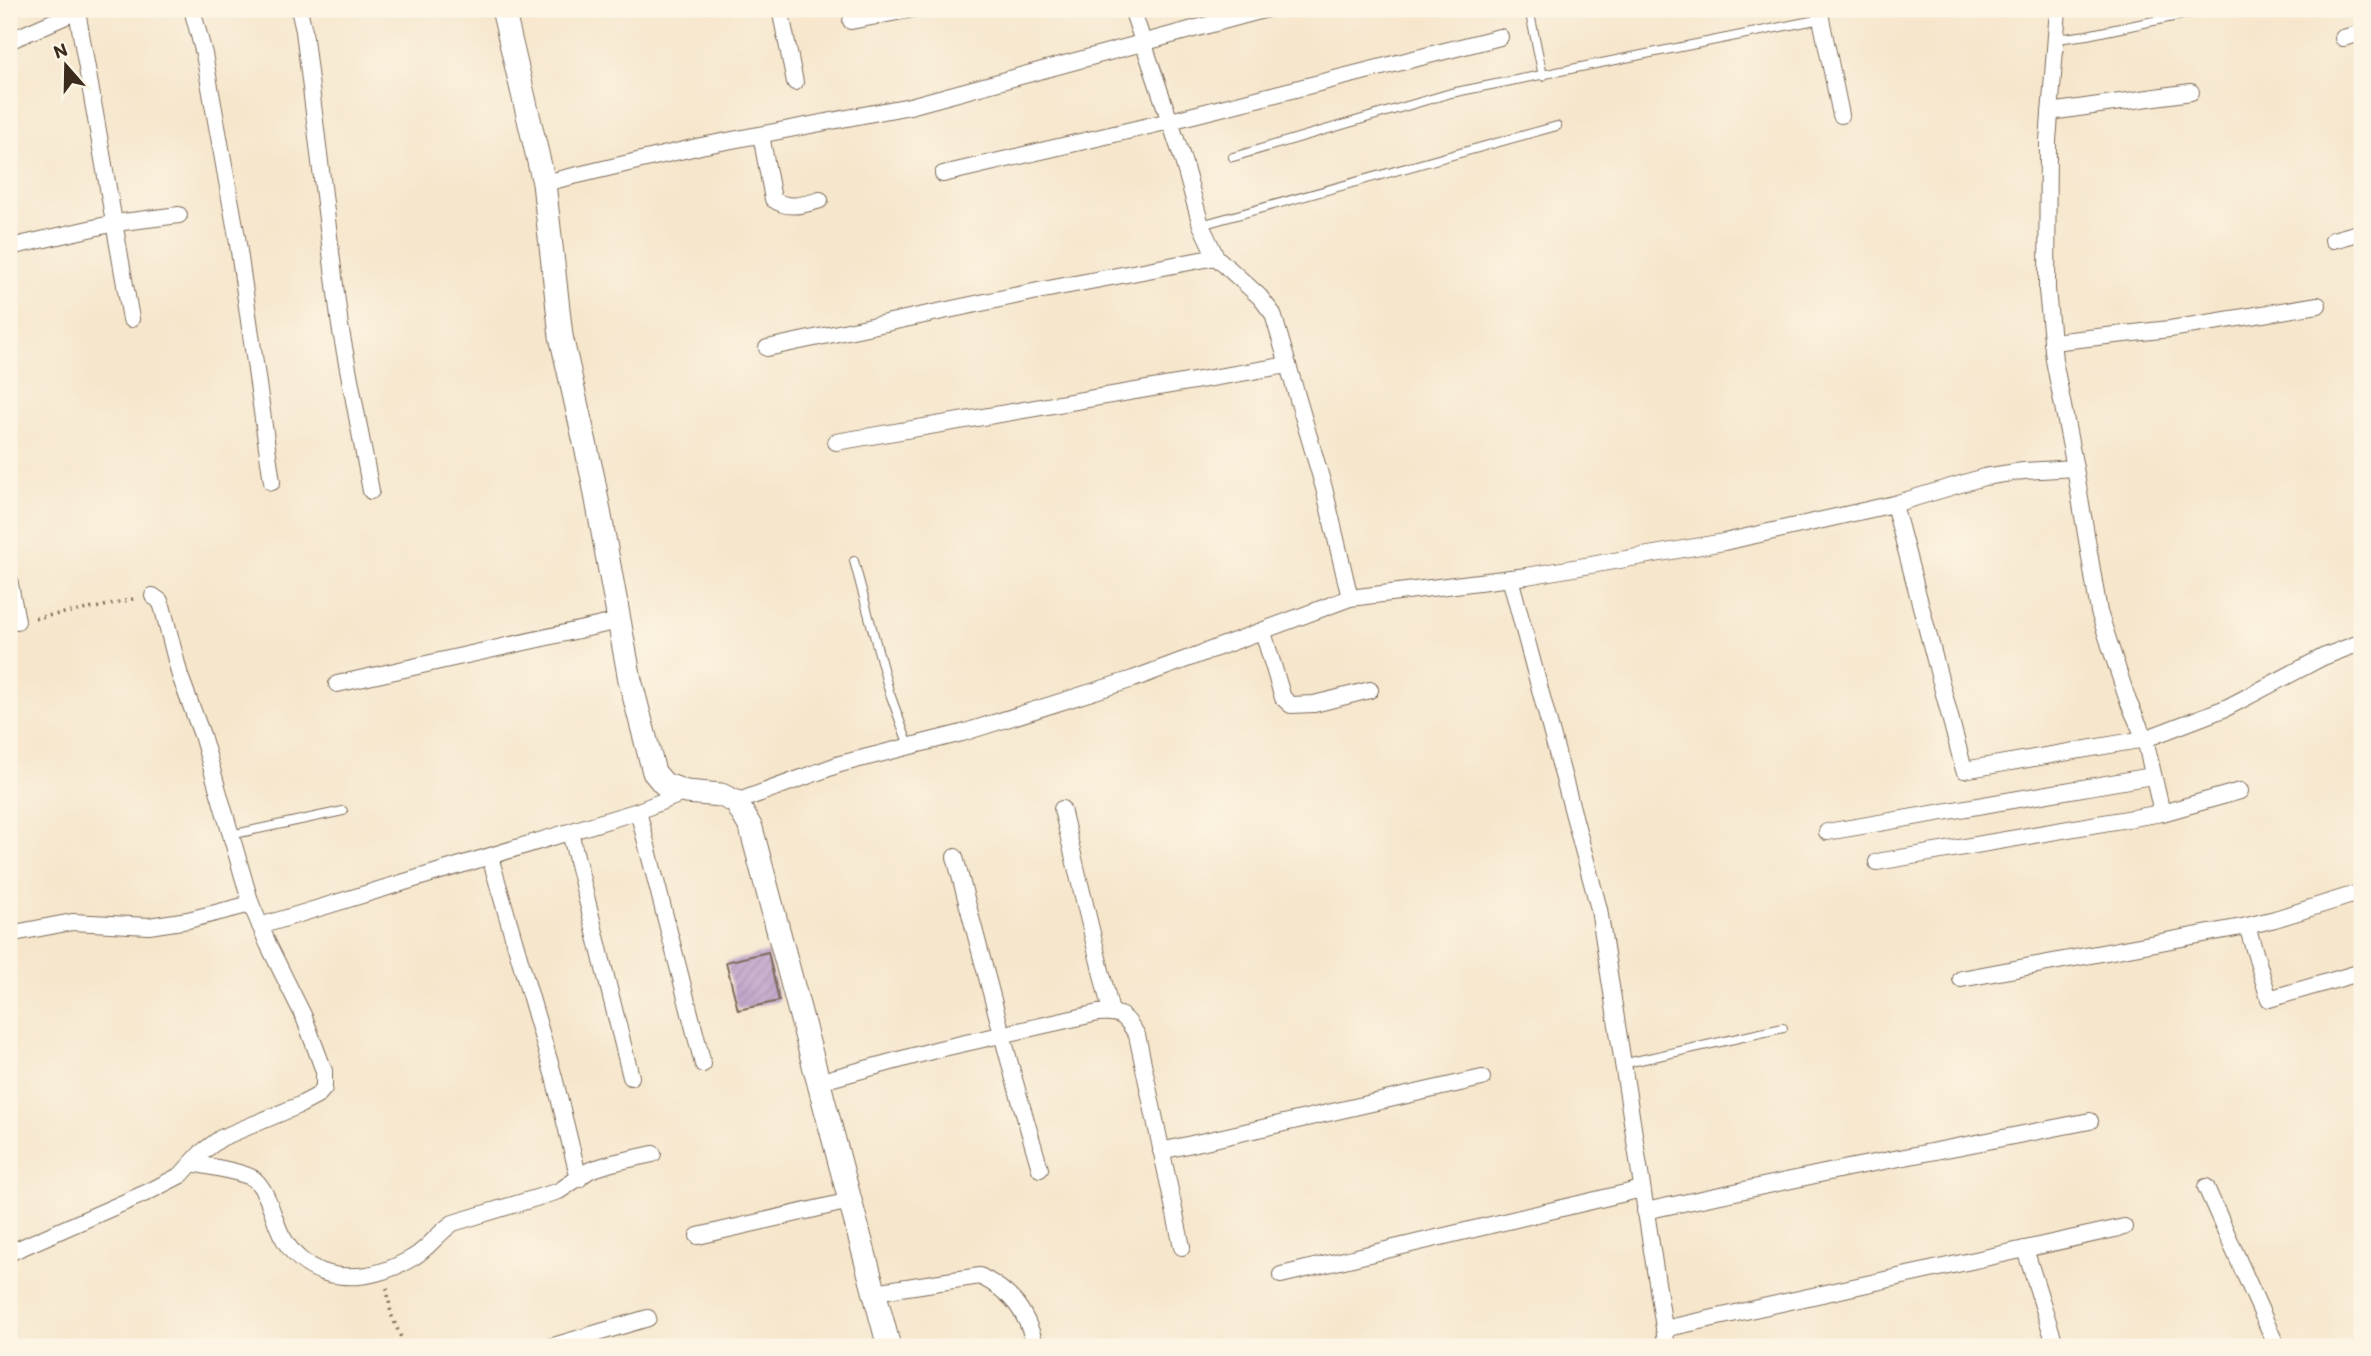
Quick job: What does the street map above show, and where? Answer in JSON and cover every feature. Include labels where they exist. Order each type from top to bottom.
[{"type":"main road","points":[[503,9],[544,183],[561,336],[593,478],[630,680],[654,772],[664,783],[686,792],[721,795],[736,802],[751,828],[889,1347]]},
{"type":"street","points":[[192,9],[204,54],[237,237],[272,482]]},
{"type":"street","points":[[299,9],[304,31],[340,326],[371,491]]},
{"type":"street","points":[[780,9],[795,82]]},
{"type":"street","points":[[1132,9],[1170,121],[1201,225],[1216,257],[1260,297],[1273,314],[1324,488],[1350,598]]},
{"type":"street","points":[[544,183],[761,135],[911,106],[1267,9]]},
{"type":"street","points":[[2058,9],[2050,112],[2047,290],[2052,342],[2099,612],[2128,701],[2146,739],[2162,813]]},
{"type":"street","points":[[9,41],[80,10],[131,319]]},
{"type":"street","points":[[851,21],[905,10]]},
{"type":"street","points":[[1820,14],[1841,115]]},
{"type":"street","points":[[2343,38],[2362,33]]},
{"type":"street","points":[[943,174],[1170,121],[1500,37]]},
{"type":"street","points":[[2050,112],[2191,92]]},
{"type":"street","points":[[761,135],[773,198],[780,204],[798,207],[820,200]]},
{"type":"street","points":[[19,246],[115,223],[179,215]]},
{"type":"street","points":[[2333,240],[2362,232]]},
{"type":"street","points":[[767,348],[1216,257]]},
{"type":"street","points":[[2052,342],[2170,329],[2318,304]]},
{"type":"street","points":[[836,442],[1288,365]]},
{"type":"street","points":[[736,802],[840,764],[962,733],[1133,679],[1350,598],[1510,578],[1724,542],[1894,505],[1984,477],[2023,471],[2075,468]]},
{"type":"street","points":[[1894,505],[1964,770],[2146,739],[2226,708],[2323,657],[2362,642]]},
{"type":"street","points":[[1510,578],[1599,909],[1666,1339],[2025,1249],[2124,1227]]},
{"type":"street","points":[[9,579],[18,621]]},
{"type":"street","points":[[9,1253],[181,1175],[221,1138],[300,1105],[317,1096],[324,1088],[324,1071],[304,1017],[251,904],[202,735],[180,676],[163,609],[160,601],[153,596]]},
{"type":"street","points":[[337,684],[619,621]]},
{"type":"street","points":[[1264,632],[1283,698],[1291,705],[1314,704],[1370,690]]},
{"type":"street","points":[[1827,832],[2152,776]]},
{"type":"street","points":[[1877,862],[2162,813],[2240,790]]},
{"type":"street","points":[[260,926],[638,811],[686,792]]},
{"type":"street","points":[[1062,809],[1111,1012]]},
{"type":"street","points":[[638,811],[704,1064]]},
{"type":"street","points":[[570,832],[631,1077]]},
{"type":"street","points":[[490,857],[554,1077],[579,1179]]},
{"type":"street","points":[[955,857],[1040,1169]]},
{"type":"street","points":[[1961,979],[2247,926],[2362,892]]},
{"type":"street","points":[[9,934],[72,922],[149,926],[188,920],[251,904]]},
{"type":"street","points":[[2247,926],[2269,999],[2362,972]]},
{"type":"street","points":[[818,1082],[1003,1035],[1111,1012],[1126,1017],[1137,1035],[1182,1247]]},
{"type":"street","points":[[1161,1151],[1482,1078]]},
{"type":"street","points":[[1645,1211],[2090,1121]]},
{"type":"street","points":[[192,1163],[252,1177],[261,1188],[282,1236],[295,1257],[318,1272],[354,1277],[385,1272],[415,1257],[453,1223],[559,1191],[590,1170],[653,1154]]},
{"type":"street","points":[[2206,1187],[2277,1347]]},
{"type":"street","points":[[1281,1275],[1642,1189]]},
{"type":"street","points":[[698,1236],[850,1202]]},
{"type":"street","points":[[2025,1249],[2056,1347]]},
{"type":"street","points":[[874,1292],[980,1276],[1014,1298],[1029,1323],[1036,1347]]},
{"type":"street","points":[[550,1347],[569,1345],[648,1318]]},
{"type":"lane","points":[[1529,9],[1543,76]]},
{"type":"lane","points":[[2057,39],[2206,10]]},
{"type":"lane","points":[[1233,157],[1451,93],[1543,76],[1820,14]]},
{"type":"lane","points":[[1201,225],[1557,126]]},
{"type":"lane","points":[[854,561],[889,691],[909,746]]},
{"type":"lane","points":[[230,835],[344,811]]},
{"type":"lane","points":[[1622,1064],[1783,1028]]},
{"type":"lane","points":[[1643,1347],[1666,1339]]},
{"type":"path","points":[[18,621],[153,596]]},
{"type":"path","points":[[385,1272],[391,1314],[405,1347]]},
{"type":"building","points":[[768,952],[779,1001],[738,1010],[726,962]]}]
